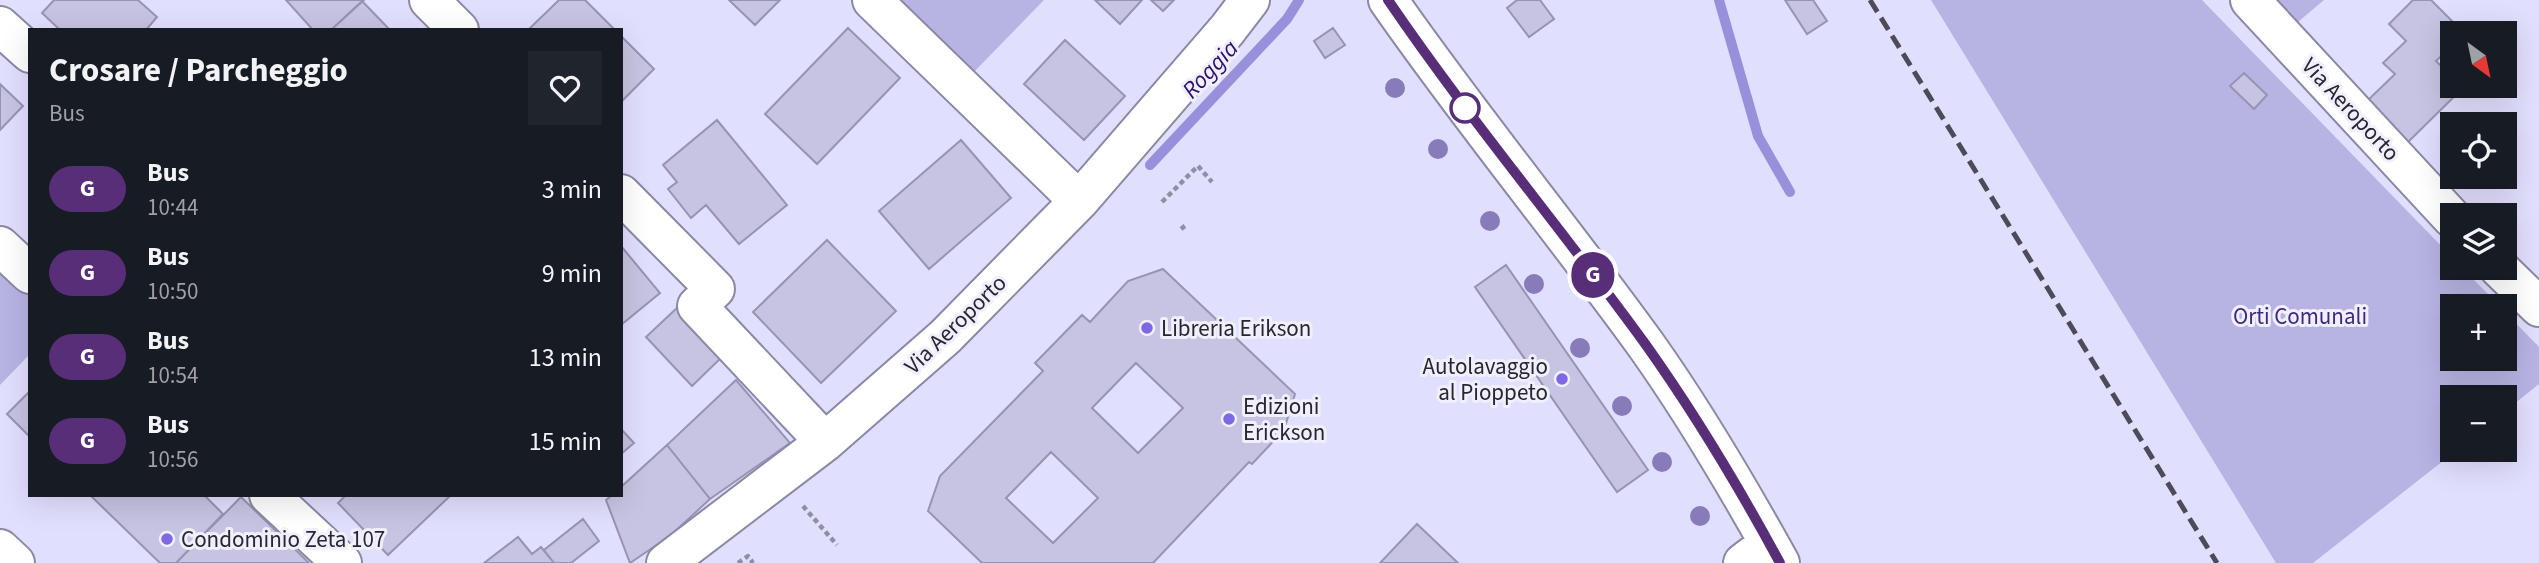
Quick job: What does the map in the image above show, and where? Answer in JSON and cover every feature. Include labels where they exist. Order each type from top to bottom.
[{"type":"street","points":[[429,0],[457,28]]},
{"type":"street","points":[[872,0],[1079,201]]},
{"type":"street","name":"Via Aeroporto","points":[[666,563],[825,442],[945,337],[1079,201],[1250,0]]},
{"type":"street","points":[[1388,0],[1435,68],[1647,347],[1764,556]]},
{"type":"street","name":"Via Aeroporto","points":[[2250,0],[2440,205]]},
{"type":"street","points":[[0,26],[28,51]]},
{"type":"street","points":[[623,196],[715,289],[697,306]]},
{"type":"street","points":[[623,232],[825,442]]},
{"type":"street","points":[[0,246],[28,272]]},
{"type":"street","points":[[2511,280],[2539,307]]},
{"type":"street","points":[[271,497],[342,563]]},
{"type":"street","points":[[0,549],[15,563]]},
{"type":"path","points":[[1162,202],[1198,166],[1212,182]]},
{"type":"path","points":[[1181,229],[1186,225]]},
{"type":"path","points":[[801,504],[837,545]]},
{"type":"path","points":[[738,563],[748,556],[753,563]]},
{"type":"green space","points":[[889,0],[1044,0],[969,77]]},
{"type":"green space","name":"Orti Comunali","points":[[1931,0],[2202,0],[2440,245],[2440,280],[2474,280],[2488,294],[2440,294],[2440,371],[2517,371],[2517,324],[2539,347],[2539,384],[2517,402],[2517,385],[2440,385],[2442,462],[2313,563],[2276,563]]},
{"type":"green space","points":[[2267,0],[2324,0],[2292,27]]},
{"type":"green space","points":[[0,267],[28,293],[28,356],[0,385]]},
{"type":"building","points":[[54,0],[138,0],[157,17],[148,28],[58,28],[42,13]]},
{"type":"building","points":[[286,0],[364,0],[333,28],[311,28]]},
{"type":"building","points":[[559,0],[585,0],[613,28],[530,28]]},
{"type":"building","points":[[729,0],[780,0],[755,25]]},
{"type":"building","points":[[1095,0],[1142,0],[1120,24]]},
{"type":"building","points":[[1151,0],[1174,0],[1163,11]]},
{"type":"building","points":[[1517,0],[1540,0],[1554,19],[1529,37],[1507,8]]},
{"type":"building","points":[[1785,0],[1813,0],[1827,21],[1807,34]]},
{"type":"building","points":[[2413,0],[2431,0],[2452,21],[2440,21],[2440,57],[2436,61],[2440,65],[2440,98],[2453,98],[2405,145],[2364,104],[2395,74],[2383,63],[2406,41],[2389,24]]},
{"type":"building","points":[[362,1],[388,28],[333,28]]},
{"type":"building","points":[[848,28],[900,78],[817,164],[765,114]]},
{"type":"building","points":[[1333,28],[1345,45],[1325,58],[1314,41]]},
{"type":"building","points":[[623,38],[654,69],[623,100]]},
{"type":"building","points":[[1065,40],[1125,96],[1084,140],[1024,84]]},
{"type":"building","points":[[2244,73],[2267,95],[2254,109],[2230,86]]},
{"type":"building","points":[[0,84],[23,106],[0,130]]},
{"type":"building","points":[[717,120],[787,205],[739,244],[706,205],[691,218],[668,189],[677,182],[663,165]]},
{"type":"building","points":[[961,140],[1011,198],[929,269],[879,211]]},
{"type":"building","points":[[827,240],[896,311],[821,383],[753,312]]},
{"type":"building","points":[[623,248],[660,293],[623,323]]},
{"type":"building","name":"Autolavaggio al Pioppeto","points":[[1506,265],[1648,470],[1617,492],[1475,287]]},
{"type":"building","name":"Edizioni Erickson","points":[[1163,269],[1295,394],[1284,430],[1252,464],[1249,462],[1153,563],[982,563],[928,511],[940,476],[1043,371],[1035,363],[1082,315],[1090,322],[1128,281]],"holes":[[[1136,363],[1183,408],[1138,453],[1092,408]],[[1051,452],[1098,498],[1053,543],[1006,498]]]},
{"type":"building","points":[[678,307],[724,355],[692,386],[646,337]]},
{"type":"building","points":[[736,380],[790,443],[710,499],[667,445]]},
{"type":"building","points":[[28,393],[28,435],[7,414]]},
{"type":"building","points":[[623,431],[634,443],[623,452]]},
{"type":"building","points":[[667,445],[710,499],[670,536],[630,563],[606,500],[610,497],[623,497],[623,485]]},
{"type":"building","name":"Condominio Zeta 107","points":[[92,497],[206,497],[223,514],[176,563],[160,563]]},
{"type":"building","points":[[241,497],[309,563],[176,563]]},
{"type":"building","points":[[344,497],[449,497],[388,555],[338,503]]},
{"type":"building","points":[[583,519],[599,541],[571,563],[554,563],[544,550]]},
{"type":"building","points":[[1417,524],[1458,563],[1380,563]]},
{"type":"building","points":[[518,537],[532,554],[541,547],[554,563],[484,563]]},
{"type":"waterway","name":"Roggia","points":[[1150,165],[1287,19],[1299,0]]},
{"type":"waterway","points":[[1719,0],[1758,136],[1790,192]]},
{"type":"railway","points":[[1870,0],[2217,563]]},
{"type":"bus line","name":"G","points":[[1388,0],[1435,68],[1647,347],[1719,459],[1780,563]]},
{"type":"place","name":"Libreria Erikson","points":[[1147,328]]},
{"type":"place","name":"Autolavaggio al Pioppeto","points":[[1562,379]]},
{"type":"place","name":"Edizioni Erickson","points":[[1229,419]]},
{"type":"place","name":"Condominio Zeta 107","points":[[167,539]]}]
